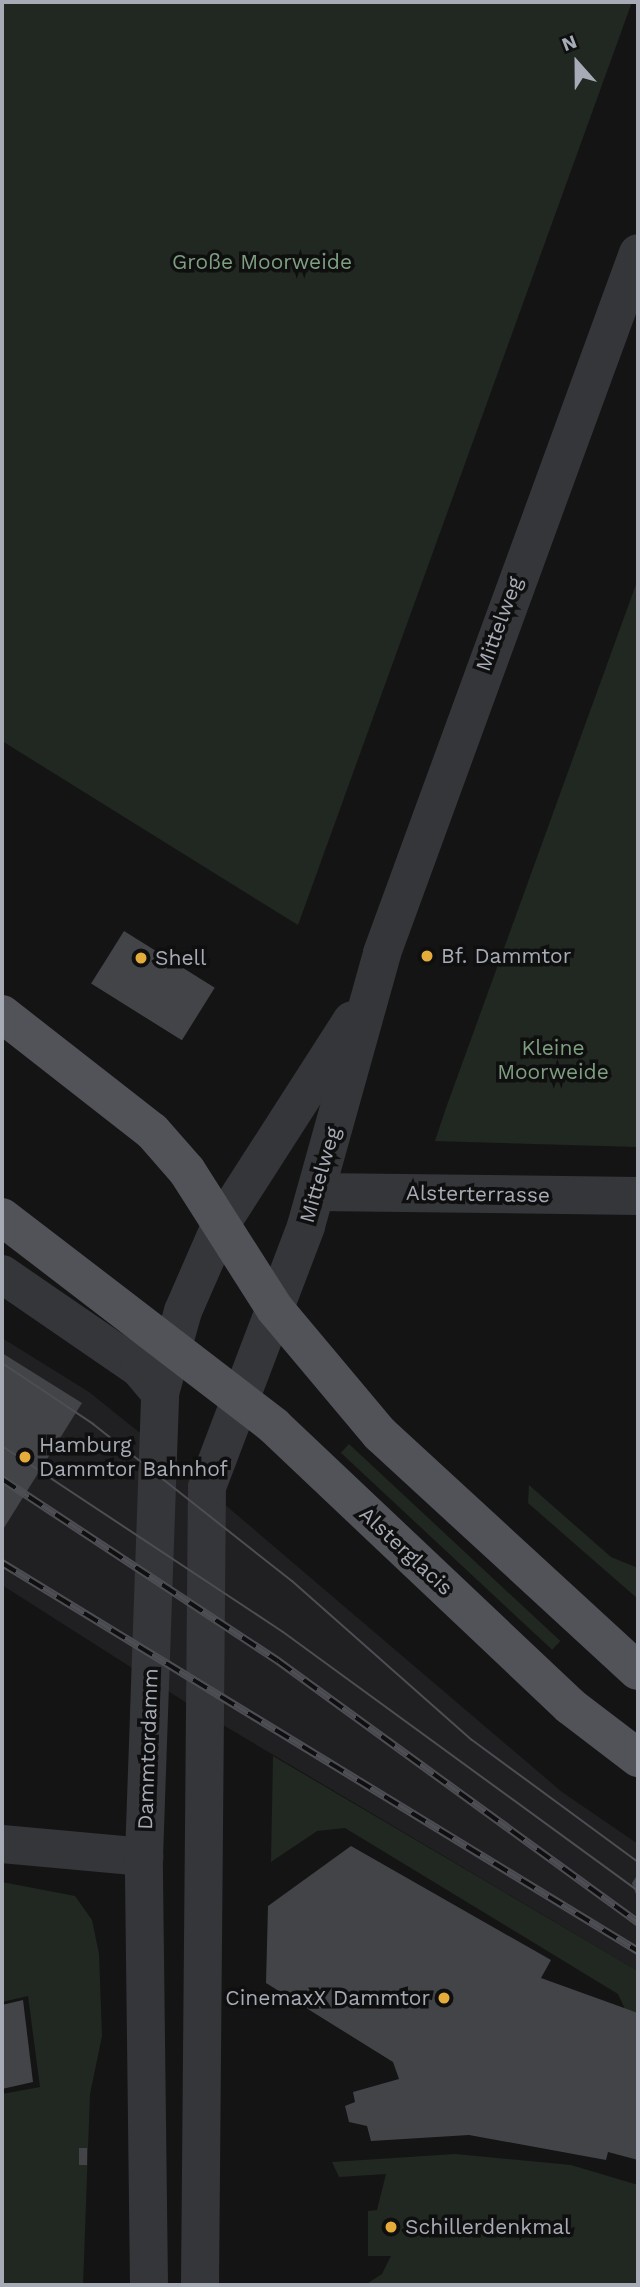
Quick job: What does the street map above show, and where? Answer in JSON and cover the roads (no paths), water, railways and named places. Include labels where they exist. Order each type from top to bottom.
[{"type":"main road","points":[[2,1014],[152,1131],[221,1224],[275,1309],[418,1473],[638,1671]]},
{"type":"main road","name":"Alsterglacis","points":[[2,1217],[173,1344],[237,1396],[570,1706],[638,1758]]},
{"type":"street","name":"Mittelweg","points":[[275,1309],[317,1192],[366,998],[487,653],[638,253]]},
{"type":"street","name":"Mittelweg","points":[[221,1224],[366,998]]},
{"type":"street","name":"Alsterterrasse","points":[[317,1192],[638,1196]]},
{"type":"street","name":"Dammtordamm","points":[[149,2285],[144,1857],[160,1393],[173,1344],[221,1224]]},
{"type":"street","points":[[2,1274],[139,1367],[160,1393]]},
{"type":"street","points":[[200,2285],[204,1547],[207,1487],[237,1396],[275,1309]]},
{"type":"street","points":[[2,1844],[144,1857]]},
{"type":"tram line","points":[[2,1363],[93,1424],[292,1581],[472,1740],[638,1862]]},
{"type":"tram line","points":[[2,1446],[283,1632],[638,1891]]},
{"type":"railway","points":[[2,1479],[278,1661],[638,1923]]},
{"type":"railway","points":[[2,1563],[638,1951]]},
{"type":"place","name":"Bf. Dammtor","points":[[427,956]]},
{"type":"place","name":"Shell","points":[[141,958]]},
{"type":"place","name":"Hamburg Dammtor Bahnhof","points":[[25,1457]]},
{"type":"place","name":"CinemaxX Dammtor","points":[[444,1998]]},
{"type":"place","name":"Schillerdenkmal","points":[[391,2227]]},
{"type":"park label","name":"Große Moorweide","points":[[262,262]]},
{"type":"park label","name":"Kleine Moorweide","points":[[553,1060]]}]
